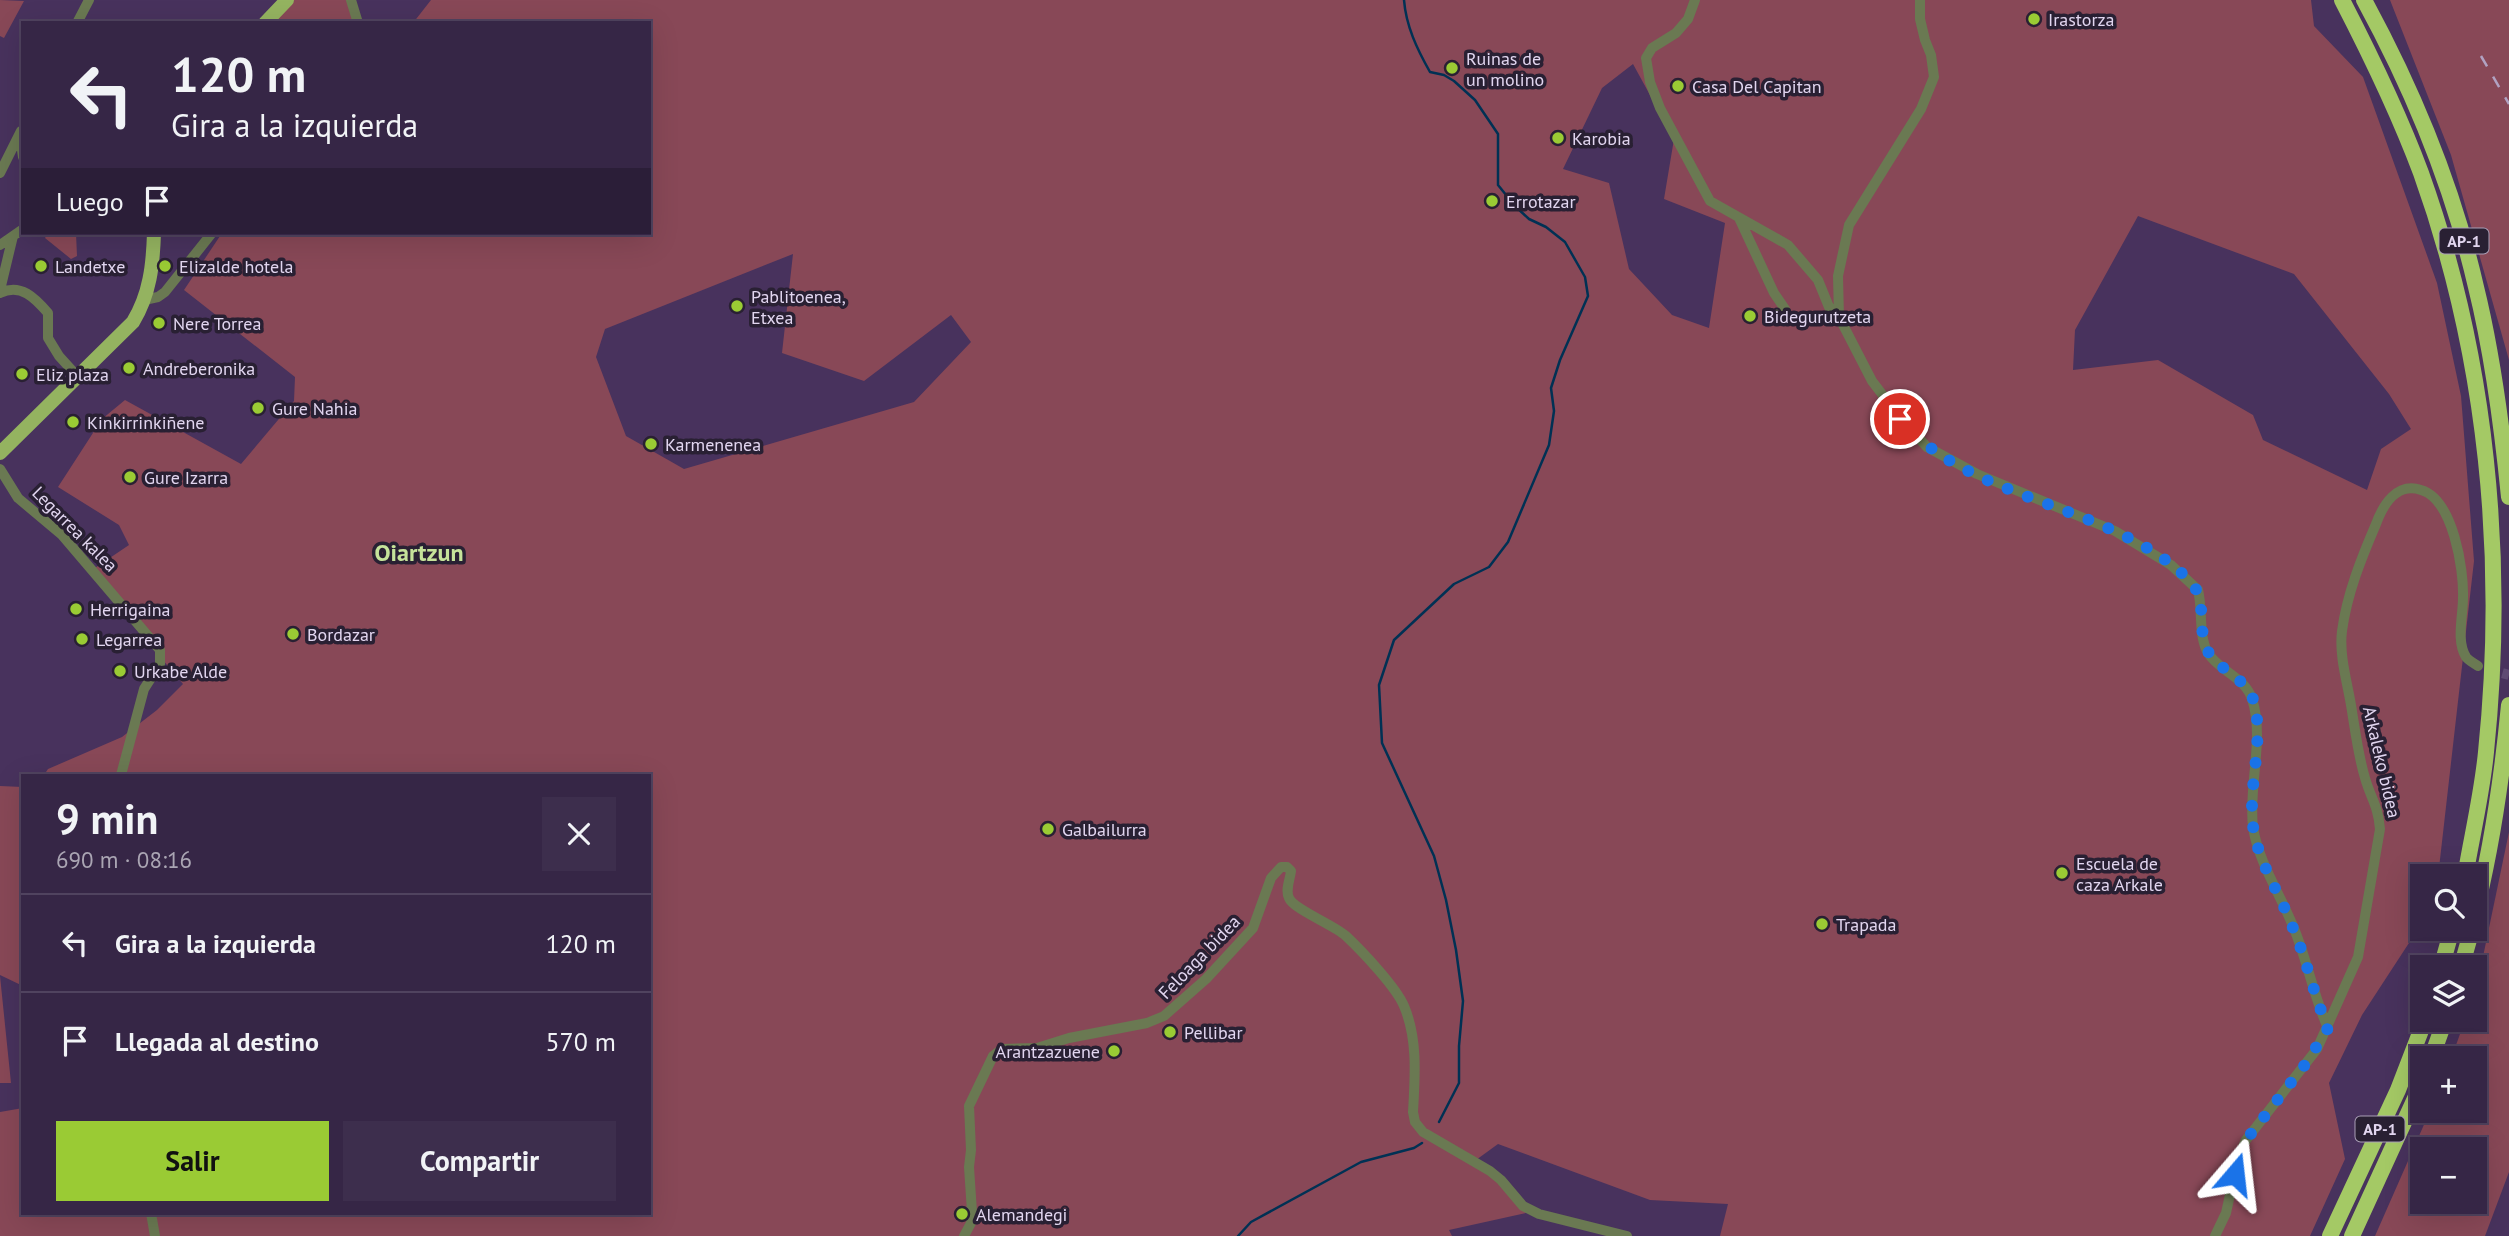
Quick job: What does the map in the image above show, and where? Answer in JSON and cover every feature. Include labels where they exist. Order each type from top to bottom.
[{"type":"highway","name":"AP-1","points":[[2342,0],[2373,61],[2420,172],[2442,238],[2457,296],[2478,400],[2491,511],[2493,648],[2486,754],[2467,864]]},
{"type":"highway","name":"AP-1","points":[[2364,0],[2428,136],[2460,227],[2497,394],[2509,497]]},
{"type":"highway","points":[[2487,868],[2503,771],[2509,705]]},
{"type":"highway","name":"AP-1","points":[[2330,1236],[2398,1090],[2420,1032]]},
{"type":"highway","name":"AP-1","points":[[2352,1236],[2410,1109]]},
{"type":"main road","points":[[267,21],[287,0]]},
{"type":"main road","points":[[148,235],[151,275]]},
{"type":"main road","points":[[0,453],[126,330],[144,300],[151,275],[154,235]]},
{"type":"street","points":[[78,21],[89,0]]},
{"type":"street","points":[[351,0],[357,21]]},
{"type":"street","points":[[1695,0],[1688,19],[1676,33],[1649,52],[1646,63],[1660,108],[1710,201],[1783,240],[1818,280],[1829,307],[1837,310]]},
{"type":"street","points":[[1920,0],[1920,19],[1931,55],[1934,77],[1921,109],[1849,225],[1838,276],[1837,310],[1872,380],[1900,419],[1927,447],[1977,474],[2115,531],[2171,565],[2198,590],[2204,642],[2208,652],[2246,687],[2252,697],[2257,732],[2252,779],[2256,842],[2293,927],[2328,1028]]},
{"type":"street","points":[[0,173],[21,131]]},
{"type":"street","points":[[1739,218],[1774,293],[1786,309],[1773,317]]},
{"type":"street","points":[[0,245],[21,230]]},
{"type":"street","points":[[144,300],[158,297],[165,292],[210,235]]},
{"type":"street","points":[[13,236],[0,291],[18,289],[40,304],[48,313],[48,338],[59,356],[78,377]]},
{"type":"street","name":"Legarrea kalea","points":[[0,470],[18,498],[62,535],[160,650],[160,664],[144,689],[121,774]]},
{"type":"street","name":"Arkaleko bidea","points":[[2215,1236],[2226,1213],[2238,1158],[2246,1140],[2304,1066],[2328,1028],[2358,957],[2380,829],[2378,809],[2365,780],[2342,656],[2341,633],[2348,597],[2371,535],[2391,497],[2400,491],[2417,488],[2435,496],[2441,503],[2449,521],[2461,575],[2461,631],[2464,652],[2470,662],[2478,666]]},
{"type":"street","name":"Feloaga bidea","points":[[964,1236],[971,1223],[972,1212],[969,1106],[993,1056],[1002,1049],[1037,1048],[1069,1038],[1147,1023],[1164,1016],[1206,979],[1253,928],[1271,878],[1280,867],[1287,867],[1291,871],[1287,894],[1289,900],[1346,937],[1394,988],[1404,1005],[1414,1045],[1415,1122],[1423,1132],[1490,1171],[1522,1206],[1539,1214],[1628,1236]]},
{"type":"street","points":[[151,1215],[155,1236]]},
{"type":"shaded area","points":[[0,0],[24,1],[4,38],[0,36]]},
{"type":"shaded area","points":[[287,0],[352,0],[357,21],[267,21]]},
{"type":"shaded area","points":[[431,0],[2311,0],[2314,26],[2363,77],[2437,283],[2461,396],[2474,561],[2439,864],[2410,864],[2410,941],[2362,1015],[2329,1083],[2345,1159],[2310,1236],[1720,1236],[1728,1204],[1650,1200],[1498,1144],[1476,1160],[1530,1212],[1449,1230],[1452,1236],[0,1236],[0,1112],[21,1108],[21,1215],[651,1215],[651,774],[45,774],[48,769],[122,737],[157,710],[183,684],[89,572],[129,545],[119,525],[58,487],[102,419],[125,400],[241,464],[294,401],[295,377],[184,290],[221,235],[651,235],[651,21],[415,21]],"holes":[[[1633,64],[1674,139],[1664,199],[1725,223],[1709,328],[1672,315],[1629,269],[1609,183],[1563,169],[1602,88]],[[2138,216],[2294,274],[2389,394],[2411,429],[2381,449],[2367,490],[2263,440],[2253,415],[2158,360],[2073,370],[2075,330]],[[793,254],[782,353],[864,381],[951,315],[971,342],[914,402],[684,469],[626,436],[596,357],[605,329]]]},
{"type":"shaded area","points":[[2390,0],[2509,0],[2509,360],[2451,155]]},
{"type":"shaded area","points":[[47,235],[76,235],[77,256],[71,259],[45,238]]},
{"type":"shaded area","points":[[0,786],[21,787],[21,985],[0,975]]},
{"type":"shaded area","points":[[2509,832],[2509,1172],[2485,1236],[2375,1236],[2410,1156],[2410,1214],[2487,1214],[2487,1137],[2419,1137],[2425,1123],[2487,1123],[2487,1046],[2456,1046],[2461,1032],[2487,1032],[2487,955],[2483,955]]},
{"type":"shaded area","points":[[0,976],[11,1083],[0,1083]]},
{"type":"waterway","points":[[1404,0],[1413,37],[1430,72],[1444,75],[1454,81],[1475,100],[1498,134],[1498,185],[1529,219],[1546,227],[1565,242],[1585,277],[1588,296],[1551,388],[1554,411],[1549,445],[1508,542],[1489,567],[1454,584],[1394,640],[1379,685],[1382,743],[1434,856],[1456,950],[1463,1001],[1459,1083],[1439,1122]]},
{"type":"waterway","points":[[1238,1236],[1251,1222],[1361,1162],[1414,1148],[1422,1143]]},
{"type":"tunnel","points":[[2488,669],[2509,675]]},
{"type":"railway","points":[[2481,56],[2509,104]]},
{"type":"place","name":"Irastorza","points":[[2034,19]]},
{"type":"place","name":"Ruinas de un molino","points":[[1452,68]]},
{"type":"place","name":"Casa Del Capitan","points":[[1678,86]]},
{"type":"place","name":"Karobia","points":[[1558,138]]},
{"type":"place","name":"Errotazar","points":[[1492,201]]},
{"type":"place","name":"Landetxe","points":[[41,266]]},
{"type":"place","name":"Elizalde hotela","points":[[165,266]]},
{"type":"place","name":"Pablitoenea, Etxea","points":[[737,306]]},
{"type":"place","name":"Bidegurutzeta","points":[[1750,316]]},
{"type":"place","name":"Nere Torrea","points":[[159,323]]},
{"type":"place","name":"Andreberonika","points":[[129,368]]},
{"type":"place","name":"Eliz plaza","points":[[22,374]]},
{"type":"place","name":"Gure Nahia","points":[[258,408]]},
{"type":"place","name":"Kinkirrinkiñene","points":[[73,422]]},
{"type":"place","name":"Karmenenea","points":[[651,444]]},
{"type":"place","name":"Gure Izarra","points":[[130,477]]},
{"type":"place","name":"Herrigaina","points":[[76,609]]},
{"type":"place","name":"Bordazar","points":[[293,634]]},
{"type":"place","name":"Legarrea","points":[[82,639]]},
{"type":"place","name":"Urkabe Alde","points":[[120,671]]},
{"type":"place","name":"Galbailurra","points":[[1048,829]]},
{"type":"place","name":"Escuela de caza Arkale","points":[[2062,873]]},
{"type":"place","name":"Trapada","points":[[1822,924]]},
{"type":"place","name":"Pellibar","points":[[1170,1032]]},
{"type":"place","name":"Arantzazuene","points":[[1114,1051]]},
{"type":"place","name":"Alemandegi","points":[[962,1214]]},
{"type":"district","name":"Oiartzun","points":[[419,552]]},
{"type":"route","points":[[1900,419],[1927,447],[1950,461],[2115,531],[2183,574],[2198,590],[2204,642],[2208,652],[2246,687],[2252,697],[2257,732],[2252,779],[2256,842],[2293,927],[2328,1028],[2317,1049],[2246,1140],[2235,1174]]}]
